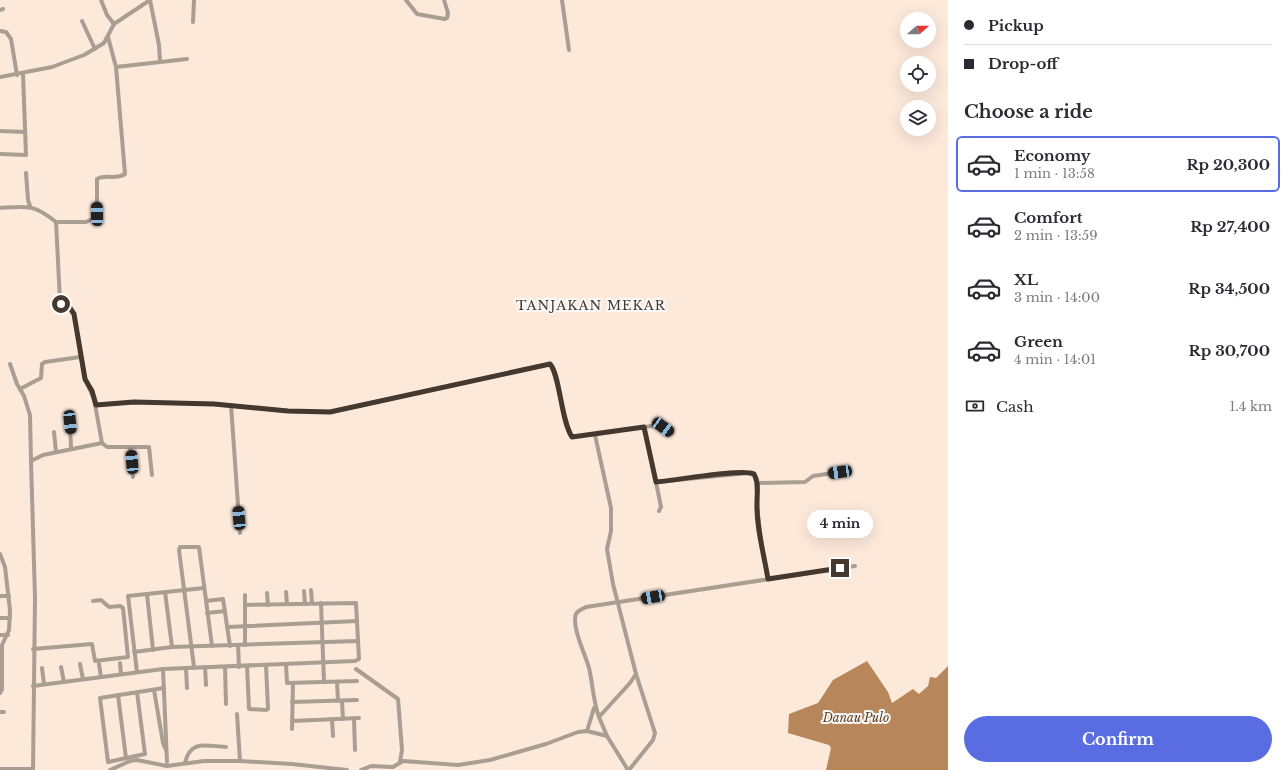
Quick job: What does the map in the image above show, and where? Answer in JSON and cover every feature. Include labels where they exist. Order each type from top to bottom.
[{"type":"street","points":[[101,0],[107,15],[114,24]]},
{"type":"street","points":[[0,77],[23,74],[67,62],[95,49],[108,37],[114,24],[144,2],[150,0],[159,45],[160,61]]},
{"type":"street","points":[[193,22],[194,0]]},
{"type":"street","points":[[406,0],[417,14],[446,19],[448,13],[444,0]]},
{"type":"street","points":[[562,0],[569,50]]},
{"type":"street","points":[[82,21],[95,49]]},
{"type":"street","points":[[0,31],[6,32],[11,40],[17,75]]},
{"type":"street","points":[[0,208],[30,206],[42,211],[56,222],[86,222],[96,218],[97,179],[102,177],[115,178],[125,174],[116,67],[108,37]]},
{"type":"street","points":[[116,67],[187,59]]},
{"type":"street","points":[[0,154],[26,155],[23,74]]},
{"type":"street","points":[[0,131],[25,132]]},
{"type":"street","points":[[26,173],[28,200],[30,206]]},
{"type":"street","points":[[56,222],[60,301],[62,306],[70,308],[74,314],[80,357],[85,379],[92,391],[96,405],[102,442],[106,447],[149,447],[152,475]]},
{"type":"street","points":[[20,389],[41,378],[42,364],[45,362],[80,357]]},
{"type":"street","points":[[1,769],[33,769],[33,649],[35,598],[30,415],[24,396],[10,364]]},
{"type":"street","points":[[96,405],[134,402],[330,412],[550,364],[554,372],[558,394],[571,436],[576,438],[658,425],[672,433]]},
{"type":"street","points":[[231,406],[240,533]]},
{"type":"street","points":[[70,422],[71,448]]},
{"type":"street","points":[[644,427],[661,507],[659,511]]},
{"type":"street","points":[[54,432],[56,452]]},
{"type":"street","points":[[596,435],[611,508],[611,532],[607,549],[613,584],[618,603],[636,674],[655,737],[628,770],[607,736],[595,706],[589,668],[578,637],[576,616],[579,611],[586,608],[618,603],[768,579],[855,566]]},
{"type":"street","points":[[31,461],[56,452],[102,442]]},
{"type":"street","points":[[130,447],[133,477]]},
{"type":"street","points":[[757,483],[802,482],[813,476],[840,472]]},
{"type":"street","points":[[656,482],[748,473],[754,474],[757,483],[756,508],[758,527],[768,579]]},
{"type":"street","points":[[194,667],[179,548],[198,546],[212,646]]},
{"type":"street","points":[[0,554],[9,596],[10,618],[8,635],[2,645],[2,689],[0,693]]},
{"type":"street","points":[[0,577],[6,577]]},
{"type":"street","points":[[137,672],[128,596],[204,588]]},
{"type":"street","points":[[311,590],[312,603]]},
{"type":"street","points":[[304,591],[306,604]]},
{"type":"street","points":[[165,592],[172,647]]},
{"type":"street","points":[[286,592],[287,604]]},
{"type":"street","points":[[267,593],[268,605]]},
{"type":"street","points":[[147,594],[153,650]]},
{"type":"street","points":[[244,595],[245,645]]},
{"type":"street","points":[[0,596],[9,596]]},
{"type":"street","points":[[206,601],[223,599],[230,646]]},
{"type":"street","points":[[33,649],[92,644],[96,661],[128,657],[123,608],[120,606],[109,607],[101,600],[93,601]]},
{"type":"street","points":[[321,603],[324,682]]},
{"type":"street","points":[[33,686],[163,669],[357,661],[359,659],[356,603],[245,606]]},
{"type":"street","points":[[207,613],[225,611]]},
{"type":"street","points":[[0,618],[10,618]]},
{"type":"street","points":[[227,627],[357,621]]},
{"type":"street","points":[[0,635],[8,635]]},
{"type":"street","points":[[134,652],[172,647],[358,640]]},
{"type":"street","points":[[238,645],[239,667]]},
{"type":"street","points":[[120,663],[121,674]]},
{"type":"street","points":[[80,664],[83,679]]},
{"type":"street","points":[[99,664],[101,677]]},
{"type":"street","points":[[286,664],[286,682],[357,681]]},
{"type":"street","points":[[247,666],[249,709],[266,710],[268,708],[266,665]]},
{"type":"street","points":[[61,667],[64,682]]},
{"type":"street","points":[[205,667],[206,685]]},
{"type":"street","points":[[225,667],[226,704]]},
{"type":"street","points":[[42,668],[44,684]]},
{"type":"street","points":[[186,668],[187,688]]},
{"type":"street","points":[[163,669],[167,762]]},
{"type":"street","points":[[356,670],[398,699],[402,750],[400,762]]},
{"type":"street","points":[[599,717],[630,683],[636,674]]},
{"type":"street","points":[[292,729],[293,682]]},
{"type":"street","points":[[337,682],[343,719]]},
{"type":"street","points":[[137,692],[144,754],[110,762],[107,759],[99,701],[100,698],[137,692],[154,690],[164,688]]},
{"type":"street","points":[[154,690],[163,743],[167,751]]},
{"type":"street","points":[[118,695],[126,758]]},
{"type":"street","points":[[292,702],[357,700]]},
{"type":"street","points":[[588,731],[595,706]]},
{"type":"street","points":[[237,714],[240,761]]},
{"type":"street","points":[[292,721],[359,718]]},
{"type":"street","points":[[332,719],[332,736]]},
{"type":"street","points":[[354,719],[355,750]]},
{"type":"street","points":[[361,770],[372,766],[393,767],[400,762],[458,765],[511,755],[578,732],[588,731],[607,736]]},
{"type":"street","points":[[185,763],[188,751],[191,748],[205,746],[226,747]]},
{"type":"street","points":[[110,770],[130,761],[137,760],[167,766],[185,763],[240,761],[292,764],[347,770]]},
{"type":"water","name":"Danau Pulo","points":[[867,661],[888,692],[892,703],[913,689],[919,694],[928,686],[930,677],[936,678],[948,666],[948,770],[826,770],[831,748],[829,745],[788,733],[789,714],[818,703],[833,680]]},
{"type":"district","name":"TANJAKAN MEKAR","points":[[591,305]]},
{"type":"route","points":[[61,304],[62,306],[70,308],[73,311],[85,379],[92,391],[96,405],[124,402],[214,404],[288,411],[330,412],[343,410],[368,402],[550,364],[554,372],[558,394],[572,437],[576,438],[644,427],[655,482],[718,475],[754,474],[757,483],[756,508],[758,527],[768,579],[840,568]]}]
